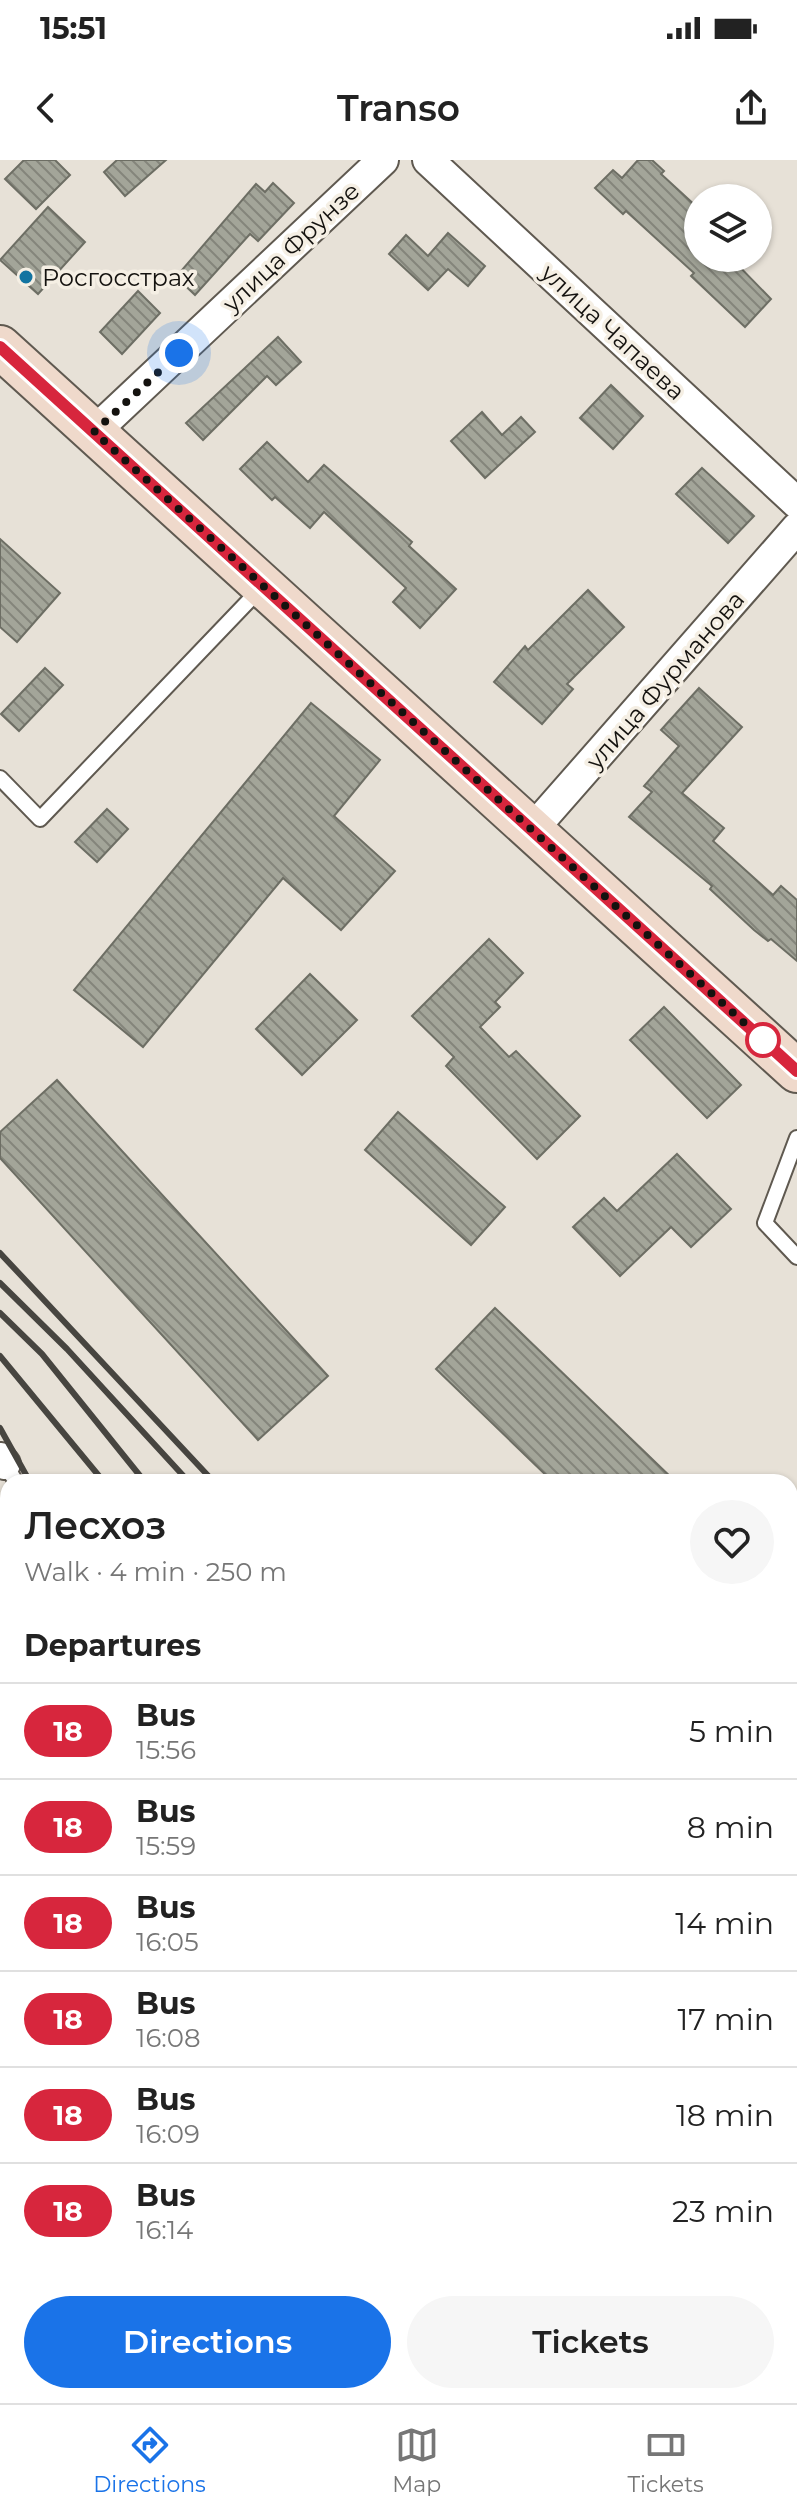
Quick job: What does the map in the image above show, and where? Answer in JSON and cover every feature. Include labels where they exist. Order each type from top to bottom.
[{"type":"main road","points":[[0,347],[797,1071]]},
{"type":"street","name":"улица Фрунзе","points":[[94,432],[383,160]]},
{"type":"street","name":"улица Чапаева","points":[[428,160],[797,503]]},
{"type":"street","name":"улица Фурманова","points":[[532,830],[797,528]]},
{"type":"lane","points":[[0,778],[40,819],[264,585]]},
{"type":"lane","points":[[797,1138],[765,1223],[797,1257]]},
{"type":"building","points":[[24,160],[55,160],[70,175],[36,209],[5,179]]},
{"type":"building","points":[[117,160],[166,160],[125,196],[104,172]]},
{"type":"building","points":[[638,160],[652,160],[664,171],[661,174],[684,195],[684,264],[626,211],[623,214],[595,188],[613,170],[622,178]]},
{"type":"building","points":[[273,183],[294,203],[258,241],[250,234],[195,295],[176,277],[256,184],[265,192]]},
{"type":"building","points":[[48,207],[85,242],[38,294],[0,260]]},
{"type":"building","points":[[448,233],[485,266],[468,286],[448,269],[428,290],[389,254],[406,235],[428,256]]},
{"type":"building","points":[[745,272],[771,299],[745,327],[691,276],[694,273]]},
{"type":"building","points":[[138,291],[160,313],[122,354],[100,332]]},
{"type":"building","points":[[278,337],[301,362],[276,385],[267,376],[203,440],[186,423]]},
{"type":"building","points":[[611,385],[643,416],[613,449],[580,418]]},
{"type":"building","points":[[482,412],[502,435],[521,417],[535,432],[485,478],[451,441]]},
{"type":"building","points":[[267,442],[308,482],[324,465],[412,542],[409,546],[456,589],[420,628],[393,602],[406,588],[324,512],[310,528],[275,497],[272,500],[240,469]]},
{"type":"building","points":[[702,468],[754,516],[728,543],[676,494]]},
{"type":"building","points":[[0,539],[60,593],[17,642],[0,627]]},
{"type":"building","points":[[588,590],[624,627],[567,684],[573,689],[542,724],[494,682],[525,646],[528,650]]},
{"type":"building","points":[[45,668],[63,685],[19,731],[1,714]]},
{"type":"building","points":[[699,688],[742,727],[682,793],[724,828],[713,841],[773,895],[781,886],[797,900],[797,961],[771,939],[768,941],[754,930],[710,889],[712,886],[629,817],[652,792],[644,786],[679,746],[661,730]]},
{"type":"building","points":[[311,703],[380,760],[334,816],[395,871],[341,930],[283,878],[143,1047],[74,990]]},
{"type":"building","points":[[107,809],[128,829],[97,862],[75,842]]},
{"type":"building","points":[[489,939],[523,973],[495,1002],[500,1007],[480,1027],[509,1057],[516,1051],[580,1116],[537,1159],[446,1066],[454,1057],[412,1016]]},
{"type":"building","points":[[310,974],[357,1020],[302,1075],[256,1029]]},
{"type":"building","points":[[664,1007],[741,1085],[707,1118],[630,1040]]},
{"type":"building","points":[[57,1080],[328,1376],[258,1440],[0,1158],[0,1132]]},
{"type":"building","points":[[398,1112],[505,1207],[471,1245],[365,1150]]},
{"type":"building","points":[[677,1154],[731,1209],[691,1247],[671,1227],[620,1276],[573,1227],[604,1198],[617,1211]]},
{"type":"building","points":[[495,1308],[668,1474],[545,1474],[436,1369]]},
{"type":"railway","points":[[0,1253],[207,1474]]},
{"type":"railway","points":[[0,1283],[67,1349],[182,1474]]},
{"type":"railway","points":[[0,1313],[42,1354],[139,1474]]},
{"type":"railway","points":[[0,1356],[97,1474]]},
{"type":"railway","points":[[0,1428],[26,1474]]},
{"type":"bus line","name":"18","points":[[0,347],[797,1071]]},
{"type":"place","name":"Росгосстрах","points":[[26,277]]},
{"type":"route","points":[[179,353],[94,432],[763,1040]]}]
